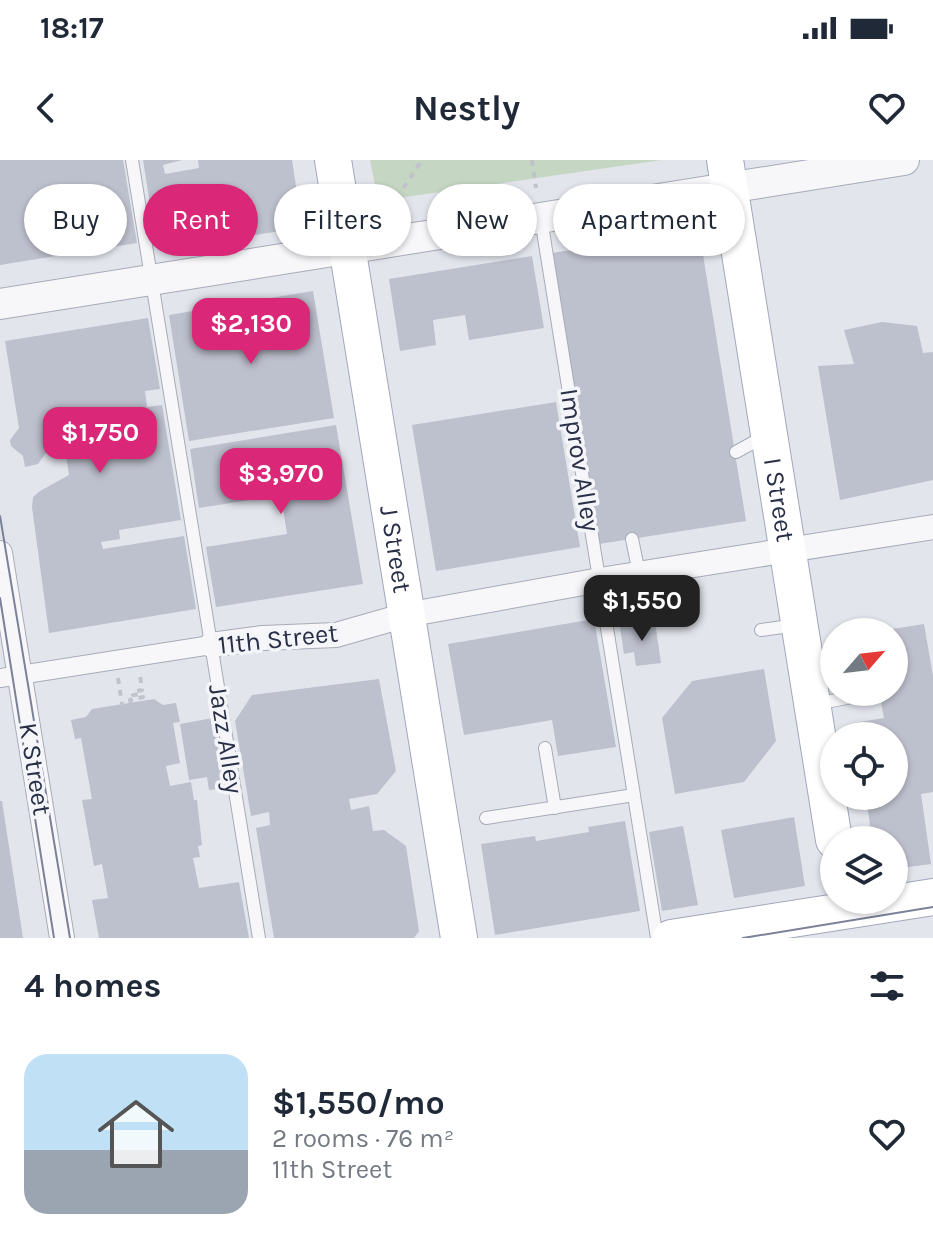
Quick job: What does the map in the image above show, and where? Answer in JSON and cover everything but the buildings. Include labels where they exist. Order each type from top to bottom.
[{"type":"main road","name":"J Street","points":[[333,160],[337,184]]},
{"type":"main road","name":"I Street","points":[[727,174],[832,826]]},
{"type":"main road","name":"J Street","points":[[348,256],[459,938]]},
{"type":"main road","points":[[671,938],[847,916],[933,897]]},
{"type":"street","points":[[689,184],[727,174],[904,160]]},
{"type":"street","points":[[411,238],[553,217]]},
{"type":"street","points":[[0,304],[300,256]]},
{"type":"street","name":"11th Street","points":[[10,676],[263,638],[336,635],[406,615],[639,573],[933,527]]},
{"type":"street","name":"K Street","points":[[0,553],[10,676],[62,938]]},
{"type":"lane","name":"Jazz Alley","points":[[132,160],[259,938]]},
{"type":"lane","name":"Improv Alley","points":[[541,219],[657,938]]},
{"type":"lane","points":[[736,452],[768,434]]},
{"type":"lane","points":[[632,539],[639,573]]},
{"type":"lane","points":[[761,630],[799,624]]},
{"type":"lane","points":[[812,705],[820,703]]},
{"type":"lane","points":[[545,748],[555,808]]},
{"type":"lane","points":[[486,818],[634,795]]},
{"type":"path","points":[[406,184],[422,160]]},
{"type":"path","points":[[532,160],[535,184]]},
{"type":"path","points":[[131,703],[130,700],[143,697],[142,694],[133,695],[133,692],[142,690],[138,656]]},
{"type":"path","points":[[119,684],[122,704]]},
{"type":"green space","points":[[370,160],[662,160],[496,184],[427,184],[427,194],[411,196],[411,184],[375,184]]},
{"type":"tram line","points":[[0,516],[70,938]]},
{"type":"tram line","points":[[0,598],[54,938]]},
{"type":"tram line","points":[[743,938],[933,907]]}]
